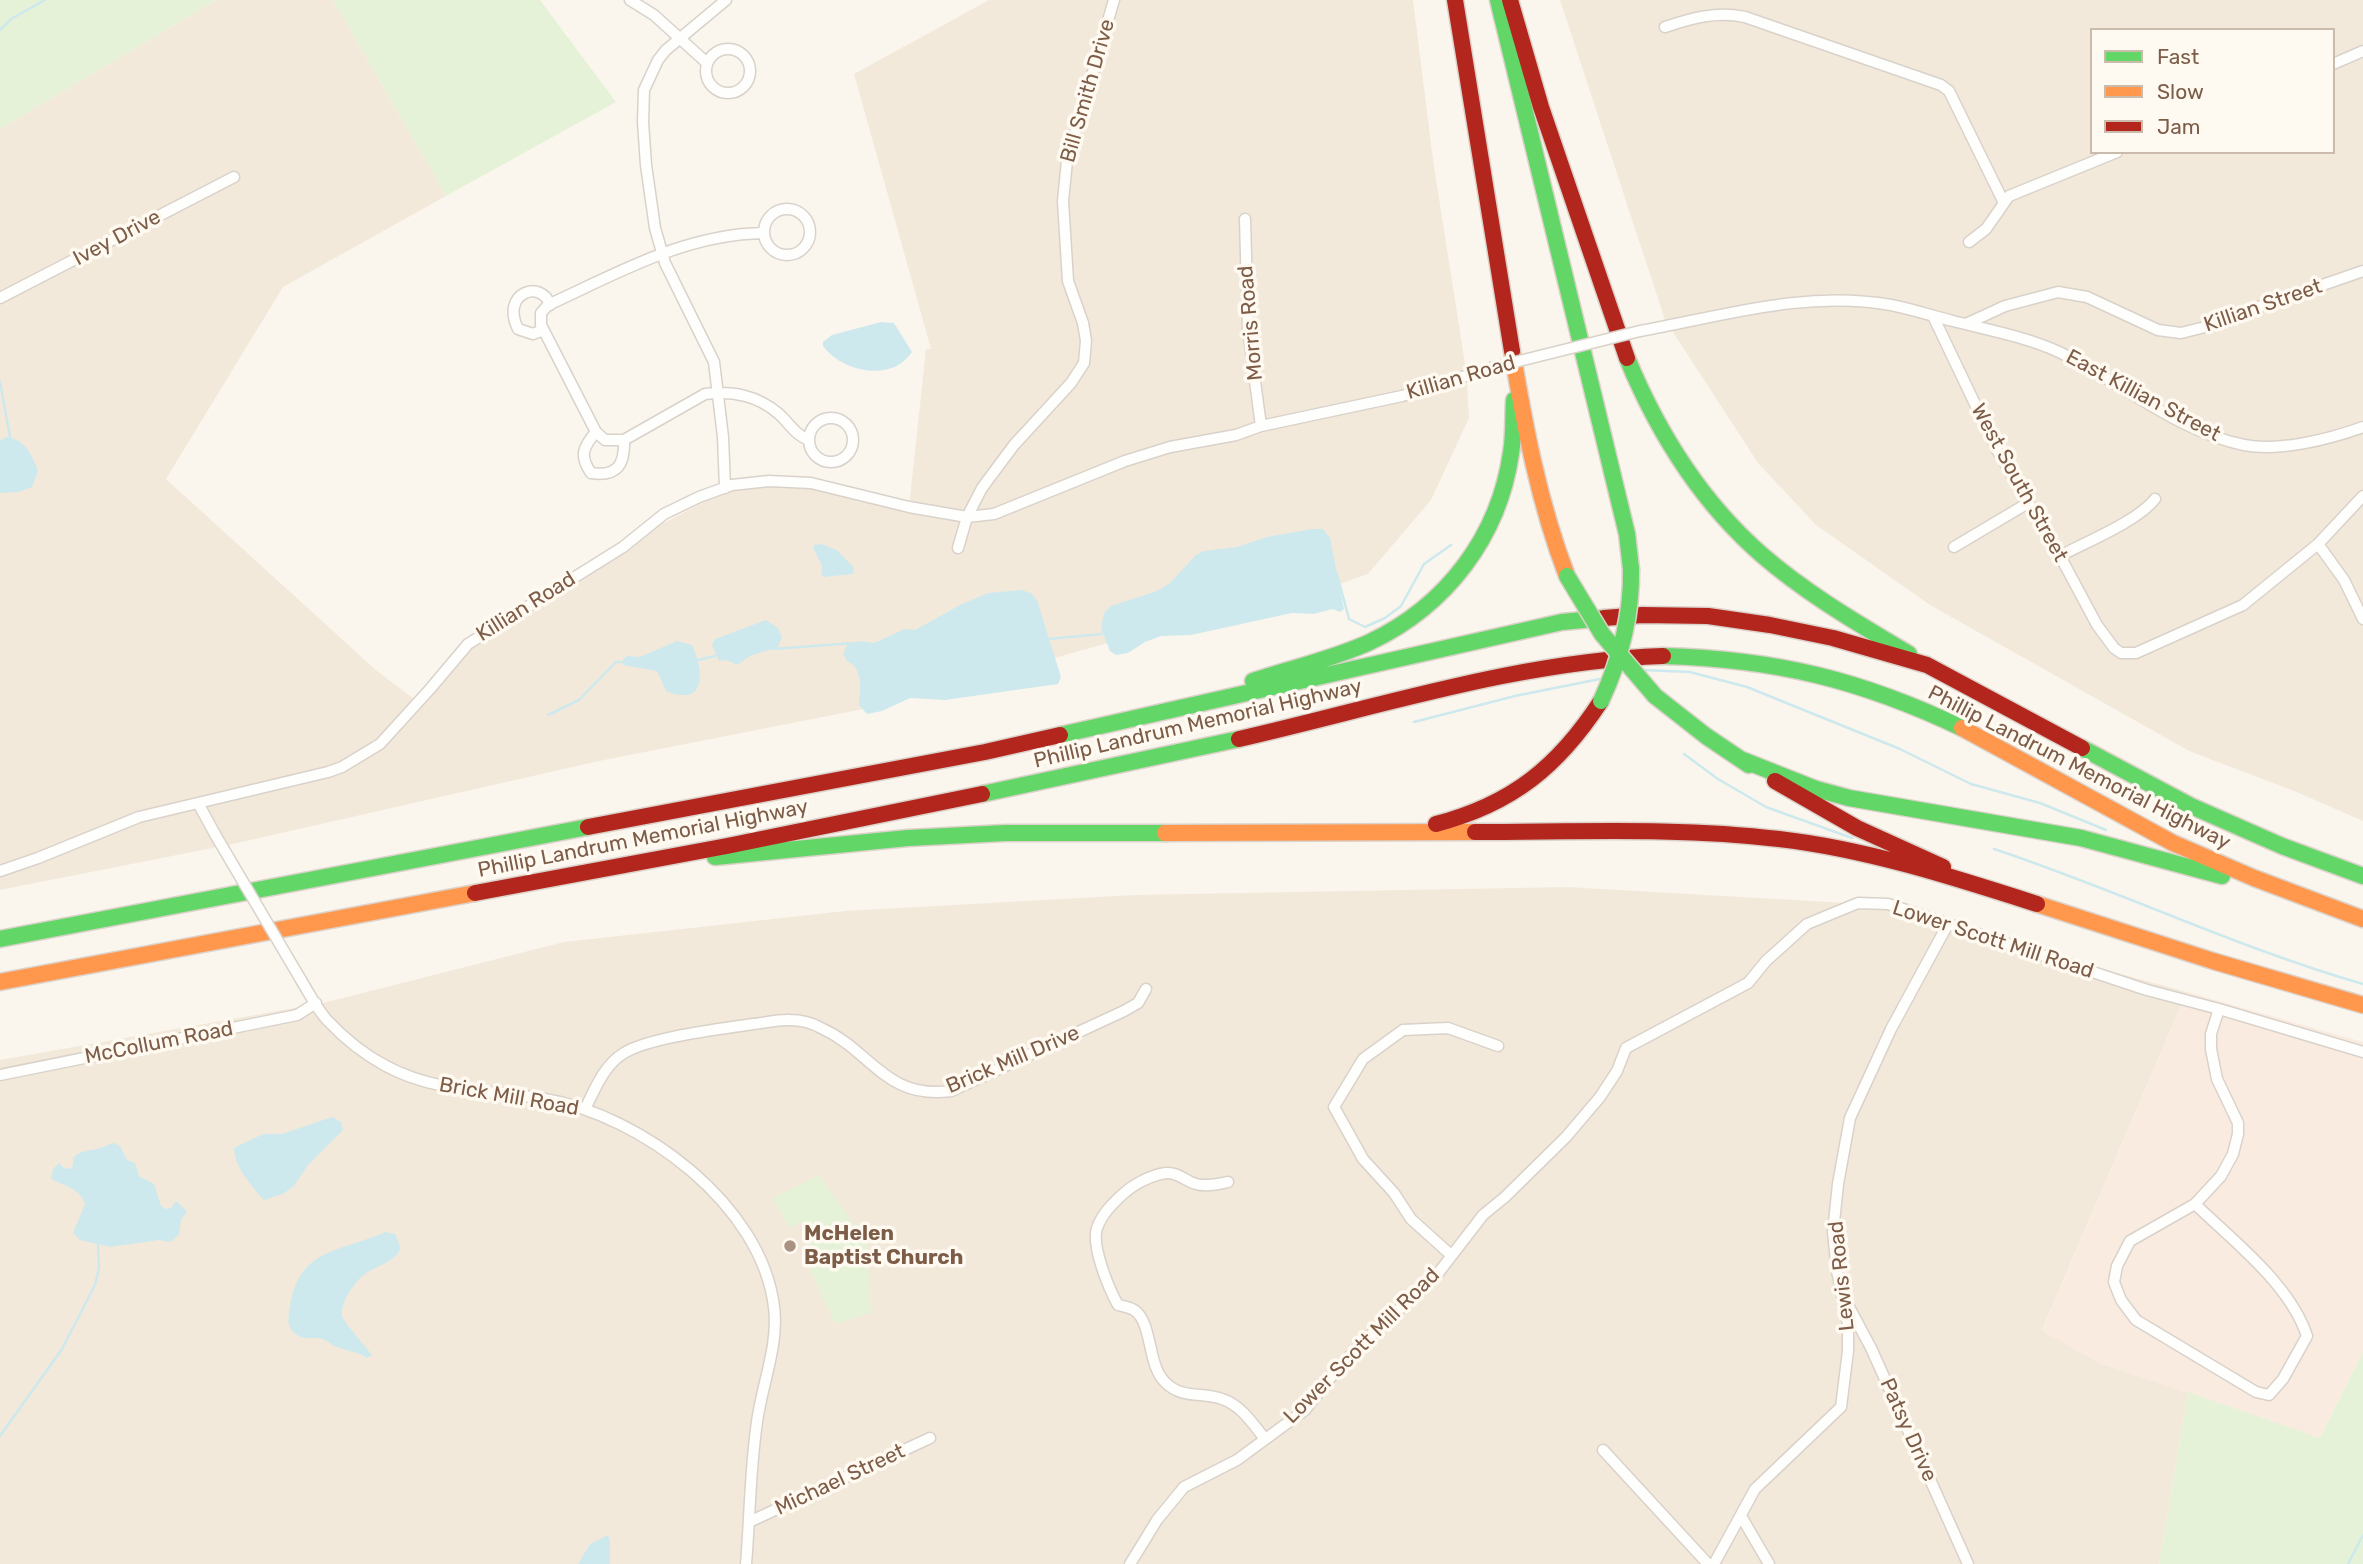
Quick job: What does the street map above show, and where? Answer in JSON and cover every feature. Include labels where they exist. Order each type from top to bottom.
[{"type":"highway","points":[[1455,0],[1514,369],[1542,505],[1567,576],[1602,634],[1655,696],[1740,759],[1806,801],[1870,836],[2014,897]]},
{"type":"highway","points":[[1405,831],[1474,814],[1527,785],[1569,747],[1601,701],[1618,664],[1631,604],[1631,569],[1626,534],[1498,0]]},
{"type":"highway","points":[[1510,0],[1546,122],[1615,330],[1638,388],[1659,430],[1699,489],[1743,538],[1770,563],[1830,607],[1927,665]]},
{"type":"highway","points":[[1154,714],[1368,643],[1415,617],[1442,594],[1477,551],[1501,499],[1513,441],[1514,369]]},
{"type":"highway","name":"Phillip Landrum Memorial Highway","points":[[0,939],[985,752],[1518,631],[1607,616],[1684,614],[1770,625],[1833,638],[1927,665],[2191,806],[2282,846],[2363,876]]},
{"type":"highway","name":"Phillip Landrum Memorial Highway","points":[[0,982],[618,866],[988,793],[1564,663],[1656,655],[1736,659],[1775,665],[1835,678],[1900,701],[1979,737],[2141,828],[2203,858],[2363,919]]},
{"type":"highway","points":[[1740,759],[1816,789],[1849,798],[2081,838],[2316,902]]},
{"type":"highway","points":[[618,866],[908,838],[1005,833],[1687,832],[1753,836],[1860,854],[2014,897],[2154,943],[2363,1004]]},
{"type":"street","points":[[630,0],[654,15],[707,63]]},
{"type":"street","points":[[725,488],[715,362],[676,287],[655,228],[643,122],[644,90],[658,60],[726,0]]},
{"type":"street","name":"Bill Smith Drive","points":[[967,517],[982,488],[1014,445],[1070,383],[1084,363],[1086,341],[1083,323],[1068,281],[1063,201],[1067,161],[1114,0]]},
{"type":"street","points":[[1665,27],[1712,14],[1727,13],[1941,85],[1949,91],[2004,203]]},
{"type":"street","points":[[732,49],[741,52],[747,59],[750,76],[740,90],[723,93],[715,90],[709,83],[705,75],[707,63],[716,52],[732,49]]},
{"type":"street","points":[[2335,63],[2363,51]]},
{"type":"street","points":[[1969,242],[1986,229],[2009,196],[2112,154]]},
{"type":"street","name":"Ivey Drive","points":[[0,298],[234,177]]},
{"type":"street","points":[[782,210],[797,211],[808,222],[810,229],[808,243],[803,249],[789,255],[782,255],[769,247],[764,233],[769,218],[782,210]]},
{"type":"street","name":"Morris Road","points":[[1245,219],[1248,329],[1261,426]]},
{"type":"street","points":[[764,233],[739,233],[701,240],[637,262],[550,304],[541,313],[543,330],[596,432],[605,440],[624,440],[705,394],[719,393],[745,395],[762,401],[780,415],[798,436],[809,440]]},
{"type":"street","name":"Killian Street","points":[[1965,324],[2005,306],[2058,292],[2087,297],[2158,330],[2181,333],[2229,321],[2259,307],[2363,271]]},
{"type":"street","points":[[543,330],[533,334],[519,329],[512,315],[513,304],[519,297],[533,291],[542,292],[550,304]]},
{"type":"street","name":"Killian Road","points":[[0,871],[139,817],[328,772],[363,757],[394,730],[468,644],[623,547],[664,514],[725,488],[769,481],[811,483],[909,507],[967,517],[994,514],[1125,461],[1170,447],[1236,435],[1261,426],[1402,396],[1491,368],[1640,331],[1768,305],[1823,299],[1861,301],[1894,306],[1965,324]]},
{"type":"street","name":"West South Street","points":[[1933,316],[1997,450],[2060,556],[2096,625],[2121,653],[2136,653],[2243,605],[2318,544]]},
{"type":"street","name":"East Killian Street","points":[[1965,324],[2058,351],[2178,419],[2220,438],[2246,445],[2272,446],[2318,440],[2363,427]]},
{"type":"street","points":[[831,418],[847,425],[852,432],[853,441],[846,456],[831,463],[815,456],[809,440],[816,424],[831,418]]},
{"type":"street","points":[[596,432],[585,447],[583,462],[591,473],[605,475],[617,469],[624,455],[624,440]]},
{"type":"street","points":[[2363,496],[2318,544],[2344,580],[2363,619]]},
{"type":"street","points":[[2060,556],[2130,519],[2155,499]]},
{"type":"street","points":[[1954,547],[2028,503]]},
{"type":"street","points":[[958,548],[967,517]]},
{"type":"street","name":"Brick Mill Road","points":[[198,803],[327,1020],[368,1054],[401,1073],[432,1084],[544,1099],[585,1109],[653,1142],[689,1170],[730,1208],[748,1235],[766,1272],[775,1311],[772,1349],[757,1419],[746,1564]]},
{"type":"street","name":"Lower Scott Mill Road","points":[[1130,1564],[1157,1520],[1184,1487],[1223,1468],[1305,1410],[1362,1343],[1436,1276],[1483,1215],[1566,1137],[1600,1097],[1617,1072],[1626,1048],[1748,983],[1766,961],[1807,924],[1858,903],[1888,904],[2147,990],[2363,1052]]},
{"type":"street","name":"Lewis Road","points":[[1714,1564],[1755,1489],[1841,1407],[1849,1351],[1833,1231],[1850,1118],[1902,1008],[1948,924]]},
{"type":"street","name":"Brick Mill Drive","points":[[585,1109],[599,1079],[611,1063],[623,1053],[641,1045],[789,1019],[824,1029],[886,1076],[912,1090],[934,1093],[951,1091],[1124,1011],[1138,1003],[1146,989]]},
{"type":"street","name":"McCollum Road","points":[[0,1075],[297,1015],[316,1003]]},
{"type":"street","points":[[2195,1204],[2273,1280],[2303,1324],[2306,1336],[2283,1379],[2269,1395],[2256,1392],[2136,1320],[2121,1300],[2114,1282],[2117,1266],[2130,1241],[2195,1204],[2228,1165],[2233,1154],[2238,1134],[2234,1111],[2212,1063],[2211,1034],[2218,1009]]},
{"type":"street","points":[[1451,1255],[1411,1219],[1394,1193],[1363,1159],[1334,1107],[1363,1059],[1403,1030],[1448,1028],[1498,1046]]},
{"type":"street","points":[[1228,1182],[1196,1184],[1168,1173],[1150,1177],[1128,1190],[1108,1209],[1096,1230],[1100,1259],[1109,1288],[1118,1305],[1134,1310],[1142,1318],[1156,1367],[1164,1382],[1181,1393],[1221,1398],[1239,1408],[1265,1438]]},
{"type":"street","name":"Patsy Drive","points":[[1844,1299],[1871,1348],[1968,1564]]},
{"type":"street","name":"Michael Street","points":[[749,1521],[930,1438]]},
{"type":"street","points":[[1603,1450],[1708,1564]]},
{"type":"street","points":[[1741,1516],[1769,1564]]},
{"type":"shaded area","points":[[216,0],[333,0],[446,196],[283,287],[166,479],[377,671],[422,705],[471,642],[520,611],[575,584],[649,531],[728,489],[798,482],[909,507],[926,349],[931,349],[854,74],[989,0],[1413,0],[1433,160],[1466,370],[1469,418],[1431,500],[1368,574],[1315,593],[1119,640],[889,704],[599,761],[233,844],[0,890],[0,129]]},
{"type":"shaded area","points":[[1560,0],[2363,0],[2363,821],[2189,751],[1930,605],[1816,525],[1758,463],[1665,320]]},
{"type":"shaded area","points":[[1567,887],[1864,904],[2187,992],[2042,1330],[2100,1363],[2188,1392],[2159,1564],[0,1564],[0,1060],[323,1003],[564,942],[845,911],[1134,895]],"holes":[[[802,1222],[871,1313],[807,1263],[814,1257],[811,1241]]]},
{"type":"shaded area","points":[[2187,992],[2363,1042],[2363,1352],[2320,1438],[2100,1363],[2042,1331]]},
{"type":"green space","points":[[0,0],[216,0],[0,129]]},
{"type":"green space","points":[[333,0],[540,0],[616,102],[446,196]]},
{"type":"green space","points":[[819,1175],[867,1242],[871,1313],[835,1324],[806,1262],[814,1257],[807,1243],[811,1241],[802,1223],[789,1228],[773,1198]]},
{"type":"green space","points":[[2363,1352],[2363,1564],[2159,1564],[2188,1392],[2320,1438]]},
{"type":"water","points":[[881,322],[894,323],[912,352],[903,362],[892,368],[880,371],[854,367],[831,355],[823,346],[823,342],[832,335]]},
{"type":"water","points":[[6,437],[23,444],[38,471],[32,487],[19,492],[0,493],[0,441]]},
{"type":"water","points":[[1323,529],[1330,538],[1344,609],[1340,612],[1333,609],[1313,614],[1292,613],[1191,635],[1161,636],[1128,653],[1116,655],[1110,651],[1101,628],[1104,613],[1111,606],[1157,591],[1170,583],[1196,555],[1204,551],[1237,547],[1267,537]]},
{"type":"water","points":[[821,544],[837,550],[854,568],[853,574],[821,575],[822,566],[813,548],[814,545]]},
{"type":"water","points":[[1021,590],[1031,593],[1037,600],[1061,677],[1058,684],[945,700],[910,698],[882,711],[867,714],[859,705],[859,674],[843,654],[847,645],[860,641],[874,643],[905,629],[915,630],[988,593]]},
{"type":"water","points":[[766,620],[778,628],[782,637],[778,647],[750,656],[737,665],[727,660],[719,661],[712,645],[715,639]]},
{"type":"water","points":[[677,641],[692,645],[699,666],[699,684],[689,695],[666,691],[657,671],[623,665],[623,659],[627,656],[640,657]]},
{"type":"water","points":[[332,1117],[341,1122],[343,1130],[308,1165],[294,1186],[283,1194],[264,1200],[240,1169],[234,1148],[263,1134],[282,1134]]},
{"type":"water","points":[[114,1143],[120,1146],[127,1160],[135,1163],[139,1176],[154,1184],[161,1206],[171,1208],[176,1201],[187,1211],[181,1220],[179,1234],[171,1242],[159,1240],[110,1247],[80,1240],[73,1233],[85,1204],[71,1188],[51,1179],[53,1169],[59,1163],[64,1168],[71,1169],[73,1158],[79,1154]]},
{"type":"water","points":[[385,1232],[395,1234],[400,1247],[398,1253],[353,1286],[342,1310],[343,1319],[372,1355],[367,1358],[323,1339],[303,1338],[293,1332],[289,1322],[289,1310],[295,1287],[312,1262],[337,1249]]},
{"type":"water","points":[[608,1535],[610,1564],[578,1564],[590,1544]]},
{"type":"waterway","points":[[0,30],[11,19],[45,0]]},
{"type":"waterway","points":[[0,382],[10,437]]},
{"type":"waterway","points":[[1337,574],[1349,619],[1365,627],[1385,618],[1401,606],[1424,564],[1451,545]]},
{"type":"waterway","points":[[1048,639],[1102,634]]},
{"type":"waterway","points":[[773,649],[853,643]]},
{"type":"waterway","points":[[698,660],[715,656]]},
{"type":"waterway","points":[[548,715],[579,700],[616,662],[622,662]]},
{"type":"waterway","points":[[1642,670],[1690,672],[1747,687],[1900,749],[1971,784],[2040,803],[2106,830]]},
{"type":"waterway","points":[[1414,722],[1515,696],[1605,678]]},
{"type":"waterway","points":[[1684,754],[1718,779],[1766,807],[1852,838]]},
{"type":"waterway","points":[[1994,849],[2316,970],[2363,984]]},
{"type":"waterway","points":[[0,1436],[62,1349],[95,1285],[99,1268],[98,1243]]},
{"type":"waterway","points":[[2348,1564],[2363,1535]]},
{"type":"traffic: fast","points":[[1498,0],[1627,534],[1631,569]]},
{"type":"traffic: fast","points":[[1627,358],[1667,439],[1700,489],[1719,512],[1762,555],[1797,583],[1909,654]]},
{"type":"traffic: fast","points":[[1253,681],[1370,642],[1397,627],[1445,589],[1465,566],[1495,513],[1505,484],[1511,453],[1514,400]]},
{"type":"traffic: fast","points":[[1601,701],[1624,636],[1630,603],[1631,569]]},
{"type":"traffic: fast","points":[[1567,576],[1602,634],[1655,696]]},
{"type":"traffic: fast","points":[[1060,735],[1562,622],[1604,618]]},
{"type":"traffic: fast","points":[[1663,656],[1743,662],[1817,675],[1889,697],[1962,728]]},
{"type":"traffic: fast","points":[[1655,696],[1749,765]]},
{"type":"traffic: fast","points":[[982,794],[1239,739]]},
{"type":"traffic: fast","points":[[2082,748],[2191,806],[2282,846],[2363,876]]},
{"type":"traffic: fast","points":[[1740,759],[1816,789],[1849,798],[2081,838],[2222,876]]},
{"type":"traffic: fast","points":[[0,939],[588,827]]},
{"type":"traffic: fast","points":[[715,857],[908,838],[1005,833],[1165,833]]},
{"type":"traffic: slow","points":[[1512,351],[1541,493],[1567,576]]},
{"type":"traffic: slow","points":[[1962,728],[2173,843],[2254,878],[2363,919]]},
{"type":"traffic: slow","points":[[1165,833],[1475,832]]},
{"type":"traffic: slow","points":[[0,982],[475,893]]},
{"type":"traffic: slow","points":[[2037,904],[2213,961],[2363,1005]]},
{"type":"traffic: jam","points":[[1455,0],[1512,351]]},
{"type":"traffic: jam","points":[[1510,0],[1541,107],[1627,358]]},
{"type":"traffic: jam","points":[[1604,618],[1642,615],[1708,616],[1833,638],[1927,665],[2082,748]]},
{"type":"traffic: jam","points":[[1239,739],[1502,676],[1609,660],[1663,656]]},
{"type":"traffic: jam","points":[[1436,824],[1488,806],[1531,780],[1568,745],[1601,701]]},
{"type":"traffic: jam","points":[[588,827],[985,752],[1060,735]]},
{"type":"traffic: jam","points":[[1775,781],[1857,828],[1943,867]]},
{"type":"traffic: jam","points":[[475,893],[727,846],[982,794]]},
{"type":"traffic: jam","points":[[1475,832],[1665,832],[1779,839],[1877,857],[2037,904]]},
{"type":"place","name":"McHelen Baptist Church","points":[[790,1246]]}]
